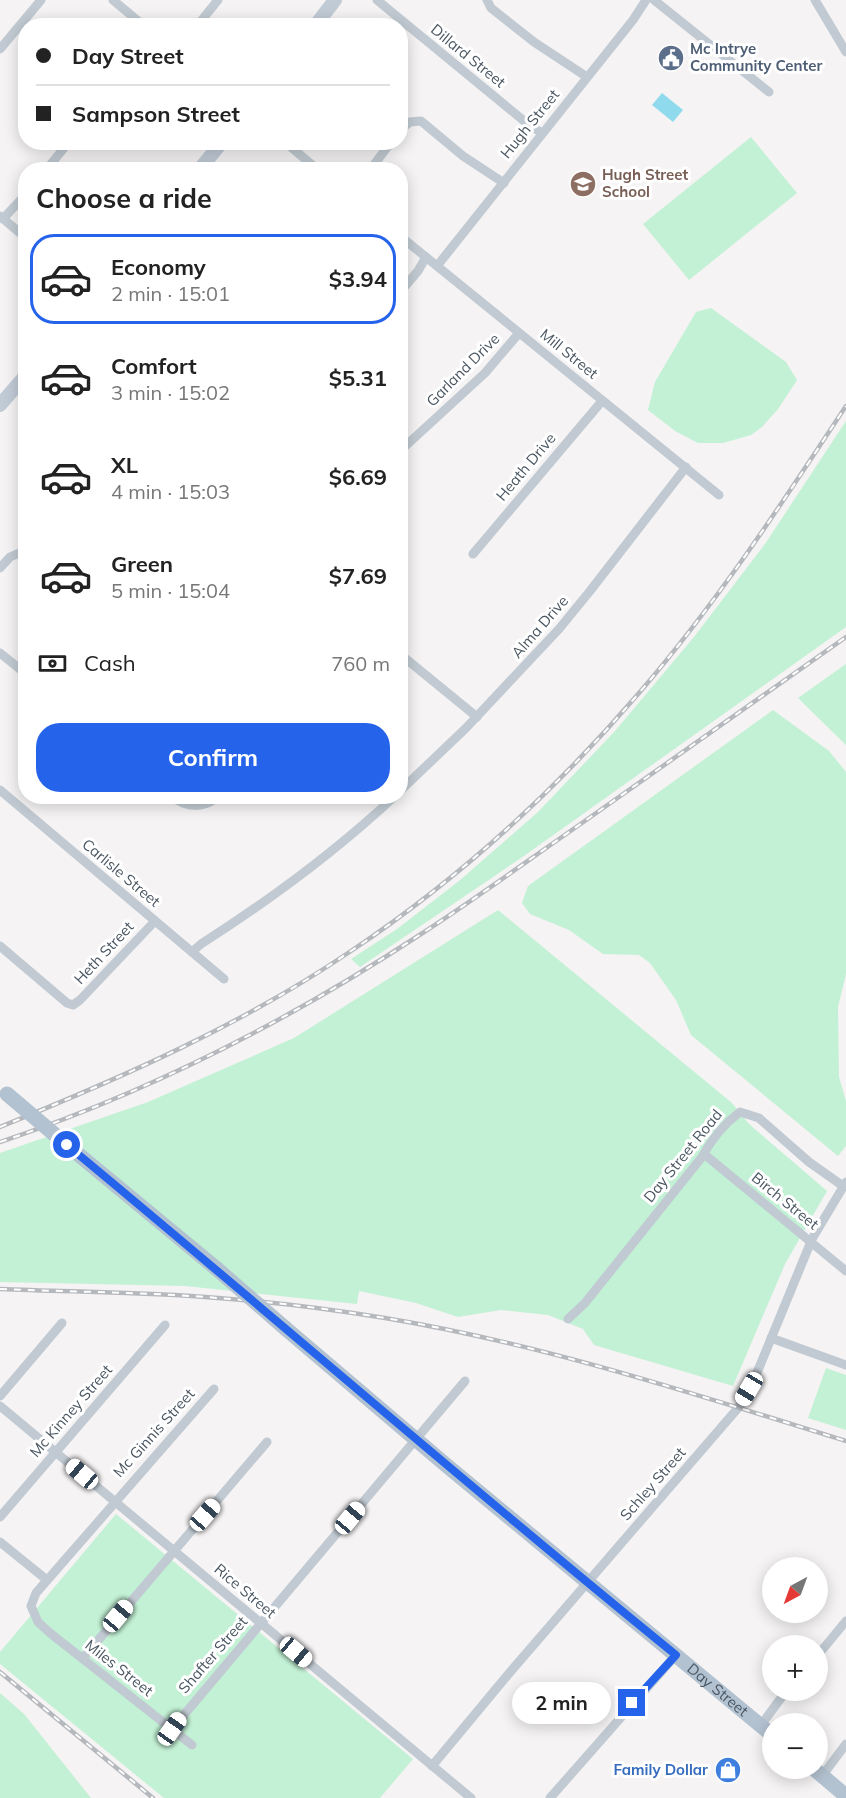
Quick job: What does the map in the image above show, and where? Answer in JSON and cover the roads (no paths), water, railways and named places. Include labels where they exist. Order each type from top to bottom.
[{"type":"main road","name":"Day Street","points":[[3,1091],[217,1269],[415,1439],[762,1726]]},
{"type":"main road","points":[[825,1779],[846,1796]]},
{"type":"street","points":[[26,18],[41,0]]},
{"type":"street","points":[[113,0],[134,18]]},
{"type":"street","points":[[203,18],[218,0]]},
{"type":"street","points":[[321,18],[335,0]]},
{"type":"street","name":"Dillard Street","points":[[376,0],[398,18]]},
{"type":"street","name":"Hugh Street","points":[[437,266],[633,20],[646,0]]},
{"type":"street","points":[[654,0],[769,92]]},
{"type":"street","points":[[815,0],[846,52]]},
{"type":"street","points":[[487,1],[491,8],[534,42],[587,77]]},
{"type":"street","name":"Dillard Street","points":[[408,26],[542,134]]},
{"type":"street","points":[[0,49],[18,27]]},
{"type":"street","points":[[408,124],[417,120],[424,123],[463,156],[504,183]]},
{"type":"street","points":[[53,162],[62,150]]},
{"type":"street","points":[[206,162],[215,150]]},
{"type":"street","points":[[294,150],[309,162]]},
{"type":"street","points":[[18,202],[1,218],[18,232]]},
{"type":"street","name":"Mill Street","points":[[408,242],[719,495]]},
{"type":"street","points":[[408,283],[426,257]]},
{"type":"street","name":"Garland Drive","points":[[408,444],[485,373],[519,333]]},
{"type":"street","points":[[0,405],[18,384]]},
{"type":"street","name":"Heath Drive","points":[[473,554],[602,401]]},
{"type":"street","name":"Alma Drive","points":[[408,783],[524,668],[590,591],[686,467]]},
{"type":"street","points":[[0,568],[10,557],[18,554]]},
{"type":"street","points":[[0,653],[18,668]]},
{"type":"street","points":[[408,661],[477,717]]},
{"type":"street","name":"Carlisle Street","points":[[0,790],[224,979]]},
{"type":"street","points":[[183,804],[197,806],[208,804]]},
{"type":"street","points":[[192,952],[281,890],[386,804]]},
{"type":"street","name":"Heth Street","points":[[0,946],[67,1003],[73,1005],[155,921]]},
{"type":"street","name":"Day Street Road","points":[[568,1319],[585,1303],[728,1121],[740,1112],[759,1118],[809,1162],[844,1185]]},
{"type":"street","name":"Birch Street","points":[[704,1154],[846,1271]]},
{"type":"street","name":"Schley Street","points":[[432,1766],[738,1408],[749,1389],[811,1241],[844,1185]]},
{"type":"street","points":[[0,1396],[62,1323]]},
{"type":"street","name":"Mc Kinney Street","points":[[0,1517],[165,1325]]},
{"type":"street","points":[[771,1338],[846,1365]]},
{"type":"street","name":"Shafter Street","points":[[172,1729],[465,1381]]},
{"type":"street","name":"Mc Ginnis Street","points":[[32,1610],[33,1597],[47,1580],[214,1389]]},
{"type":"street","name":"Rice Street","points":[[0,1406],[471,1798]]},
{"type":"street","points":[[83,1658],[267,1442]]},
{"type":"street","points":[[0,1542],[47,1580]]},
{"type":"street","name":"Miles Street","points":[[32,1610],[38,1622],[192,1745]]},
{"type":"street","points":[[828,1643],[846,1621]]},
{"type":"street","points":[[550,1798],[676,1655]]},
{"type":"street","points":[[828,1761],[846,1744]]},
{"type":"water","points":[[662,93],[683,110],[673,122],[652,105]]},
{"type":"railway","points":[[0,1127],[135,1069],[267,1003],[351,951],[467,864],[574,765],[639,693],[695,625],[747,553],[846,406]]},
{"type":"railway","points":[[0,1142],[55,1123],[163,1078],[319,997],[480,894],[846,637]]},
{"type":"railway","points":[[0,1289],[218,1298],[302,1306],[385,1318],[560,1356],[675,1388],[846,1441]]},
{"type":"railway","points":[[0,1672],[153,1798]]},
{"type":"place","name":"Mc Intrye Community Center","points":[[671,58]]},
{"type":"place","name":"Hugh Street School","points":[[583,184]]},
{"type":"place","name":"Family Dollar","points":[[728,1770]]}]
